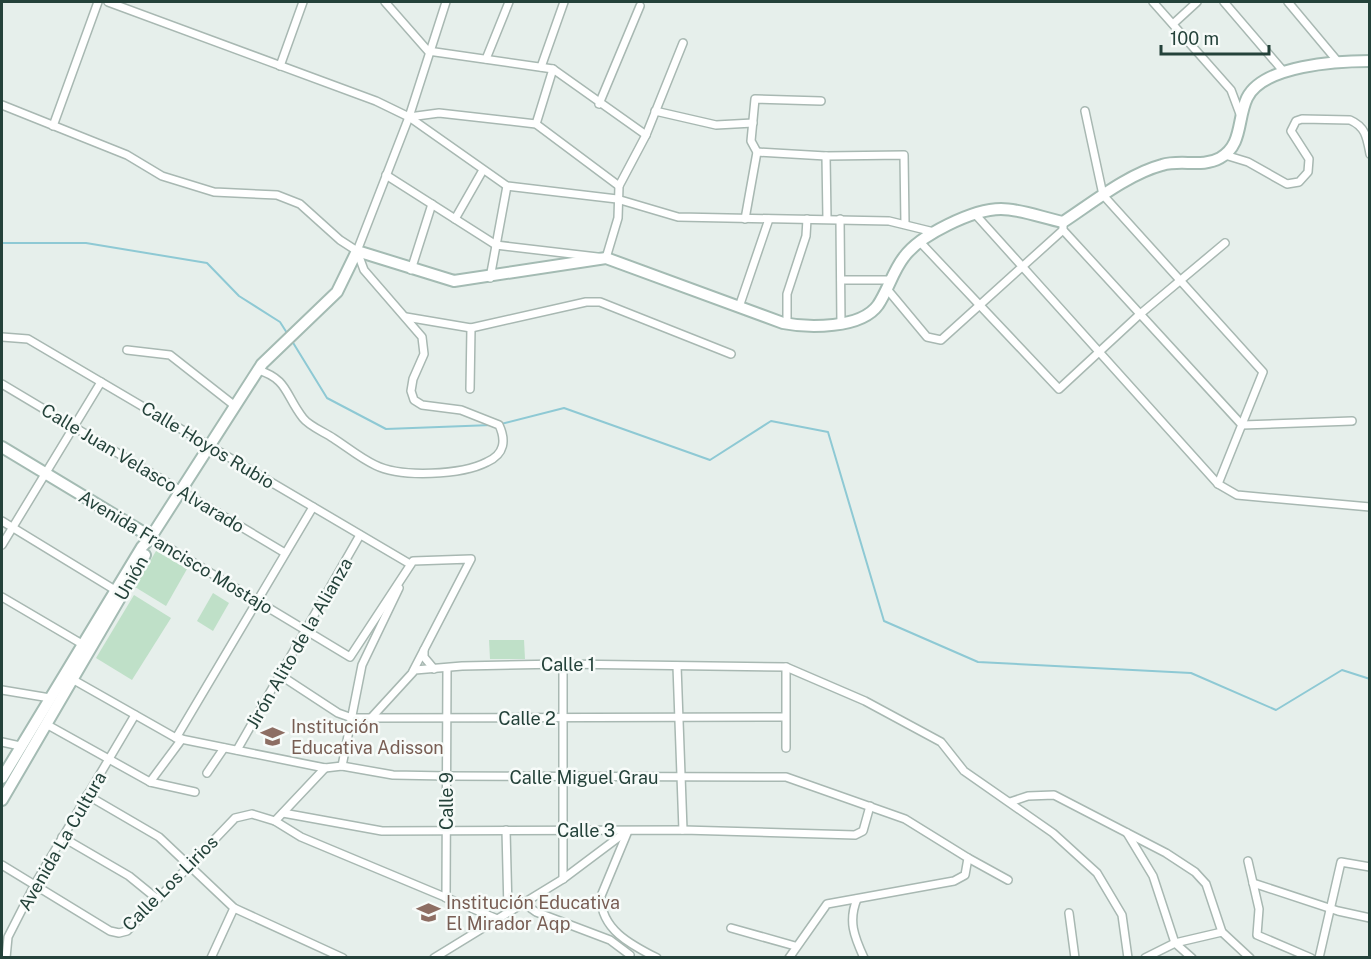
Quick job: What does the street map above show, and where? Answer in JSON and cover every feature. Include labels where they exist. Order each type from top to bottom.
[{"type":"street","points":[[53,126],[98,2]]},
{"type":"street","points":[[108,2],[376,101],[409,117],[507,186],[617,199],[678,217],[840,219],[905,224],[934,232]]},
{"type":"street","points":[[280,66],[303,2]]},
{"type":"street","points":[[386,2],[428,51],[553,69],[599,104],[646,135]]},
{"type":"street","points":[[151,537],[258,370],[342,286],[409,117],[428,51],[446,2]]},
{"type":"street","points":[[486,59],[509,2]]},
{"type":"street","points":[[541,67],[564,2]]},
{"type":"street","points":[[1153,2],[1231,90],[1242,119]]},
{"type":"street","points":[[1173,24],[1197,2]]},
{"type":"street","points":[[1224,2],[1284,72]]},
{"type":"street","points":[[1288,2],[1340,63]]},
{"type":"street","points":[[599,104],[640,6]]},
{"type":"street","points":[[606,258],[618,218],[617,199],[620,186],[646,135],[683,43]]},
{"type":"street","points":[[840,280],[889,285],[932,340],[941,340],[1022,267],[1063,226],[1103,195],[1159,165],[1175,162],[1202,164],[1225,155],[1233,146],[1252,91],[1284,72],[1305,65],[1370,62]]},
{"type":"street","points":[[536,124],[553,69]]},
{"type":"street","points":[[745,219],[757,152],[752,141],[755,99],[821,101]]},
{"type":"street","points":[[2,105],[127,155],[162,176],[214,192],[256,192],[277,195],[300,204],[340,240],[357,250],[411,270],[454,281],[490,278],[606,258]]},
{"type":"street","points":[[655,111],[716,126],[753,123]]},
{"type":"street","points":[[1085,111],[1103,195],[1263,372],[1218,484]]},
{"type":"street","points":[[409,117],[439,112],[536,124],[620,186]]},
{"type":"street","points":[[1225,155],[1248,162],[1287,184],[1299,182],[1308,172],[1309,159],[1291,131],[1296,121],[1302,119],[1350,120],[1357,123],[1367,135],[1370,154]]},
{"type":"street","points":[[757,152],[825,156],[904,155],[905,224]]},
{"type":"street","points":[[825,156],[827,219]]},
{"type":"street","points":[[455,219],[483,170]]},
{"type":"street","points":[[386,175],[496,245],[606,258],[786,324],[804,327],[841,324],[866,316],[877,307],[904,256],[920,242],[934,232],[975,214],[998,209],[1011,210],[1063,226],[1139,315],[1242,425],[1352,421]]},
{"type":"street","points":[[490,278],[507,186]]},
{"type":"street","points":[[411,270],[432,204]]},
{"type":"street","points":[[975,214],[1218,484],[1237,495],[1370,507]]},
{"type":"street","points":[[739,307],[769,219]]},
{"type":"street","points":[[786,324],[787,294],[806,236],[807,219]]},
{"type":"street","points":[[840,219],[841,324]]},
{"type":"street","points":[[920,242],[1059,388],[1139,315],[1225,243]]},
{"type":"street","points":[[258,370],[273,375],[282,382],[304,419],[376,466],[396,472],[463,470],[490,461],[501,450],[504,437],[498,425],[461,410],[422,405],[414,400],[411,391],[413,379],[424,354],[422,337],[364,270],[357,250]]},
{"type":"street","points":[[406,317],[471,328],[586,302],[600,302],[731,354]]},
{"type":"street","points":[[470,389],[471,328]]},
{"type":"street","name":"Calle Hoyos Rubio","points":[[2,337],[28,339],[410,564]]},
{"type":"street","points":[[127,350],[171,356],[235,406]]},
{"type":"street","points":[[2,546],[101,382]]},
{"type":"street","name":"Calle Juan Velasco Alvarado","points":[[2,384],[285,553]]},
{"type":"street","name":"Avenida Francisco Mostajo","points":[[2,447],[350,657],[410,564]]},
{"type":"street","points":[[150,782],[179,739],[313,507]]},
{"type":"street","points":[[2,521],[115,590]]},
{"type":"street","name":"Jirón Alito de la Alianza","points":[[237,750],[360,535]]},
{"type":"street","name":"Unión","points":[[2,778],[115,590],[142,547],[151,537]]},
{"type":"street","name":"Unión","points":[[2,800],[148,550],[151,537]]},
{"type":"street","points":[[342,766],[362,665],[410,564],[420,560],[471,559],[413,671],[371,718]]},
{"type":"street","points":[[2,597],[82,644]]},
{"type":"street","points":[[424,650],[424,657],[434,669]]},
{"type":"street","points":[[563,664],[565,777],[563,879]]},
{"type":"street","name":"Calle 1","points":[[413,671],[462,666],[563,664],[786,667]]},
{"type":"street","points":[[677,666],[682,830]]},
{"type":"street","points":[[786,748],[786,667],[866,702],[941,742],[964,771],[1053,833],[1096,873],[1122,915],[1128,957]]},
{"type":"street","name":"Calle 9","points":[[446,898],[447,669]]},
{"type":"street","name":"Calle 2","points":[[280,675],[338,713],[352,718],[785,717]]},
{"type":"street","name":"Calle Miguel Grau","points":[[72,679],[179,739],[325,768],[342,766],[393,775],[786,777],[905,819],[1008,880]]},
{"type":"street","points":[[2,690],[50,698]]},
{"type":"street","name":"Avenida La Cultura","points":[[6,957],[8,937],[35,884],[135,715]]},
{"type":"street","points":[[46,724],[150,782],[195,792]]},
{"type":"street","points":[[2,742],[20,746]]},
{"type":"street","points":[[207,773],[224,748]]},
{"type":"street","points":[[275,821],[325,768]]},
{"type":"street","points":[[87,795],[159,837],[234,908],[343,957]]},
{"type":"street","points":[[1011,802],[1029,796],[1054,795],[1195,872],[1206,884],[1222,932],[1251,957]]},
{"type":"street","name":"Calle 3","points":[[283,813],[382,831],[682,830],[855,835],[863,831],[870,806]]},
{"type":"street","name":"Calle Los Lirios","points":[[2,865],[110,931],[119,933],[126,931],[234,818],[243,814],[275,821],[301,837],[495,918]]},
{"type":"street","points":[[506,830],[508,910]]},
{"type":"street","points":[[434,957],[508,910],[563,879],[628,830]]},
{"type":"street","points":[[628,830],[601,896],[604,916],[624,939],[657,957]]},
{"type":"street","points":[[1127,833],[1153,876],[1175,943],[1192,957]]},
{"type":"street","points":[[62,837],[129,876],[156,898]]},
{"type":"street","points":[[789,957],[827,904],[954,881],[964,875],[968,858]]},
{"type":"street","points":[[1248,861],[1259,909],[1257,935],[1311,957]]},
{"type":"street","points":[[1319,957],[1341,862],[1370,867]]},
{"type":"street","points":[[1253,883],[1330,908],[1370,918]]},
{"type":"street","points":[[857,899],[851,913],[852,932],[864,957]]},
{"type":"street","points":[[522,902],[536,912],[610,940],[630,955]]},
{"type":"street","points":[[211,957],[234,908]]},
{"type":"street","points":[[1069,913],[1075,957]]},
{"type":"street","points":[[731,928],[795,946]]},
{"type":"street","points":[[610,940],[614,929]]},
{"type":"street","points":[[1145,957],[1175,943],[1222,932]]},
{"type":"green space","points":[[156,551],[187,569],[166,606],[135,587]]},
{"type":"green space","points":[[213,593],[229,603],[213,631],[197,621]]},
{"type":"green space","points":[[134,595],[171,618],[132,680],[96,658]]},
{"type":"green space","points":[[489,640],[524,640],[525,659],[490,659]]},
{"type":"waterway","points":[[2,243],[86,243],[207,263],[239,296],[280,322],[287,333]]},
{"type":"waterway","points":[[292,341],[327,398],[386,429],[492,425]]},
{"type":"waterway","points":[[501,424],[564,408],[710,460],[771,421],[828,432],[884,621],[978,662],[1191,673],[1276,710],[1342,670],[1370,679]]},
{"type":"place","name":"Institución Educativa Adisson","points":[[273,736]]},
{"type":"place","name":"Institución Educativa El Mirador Aqp","points":[[428,912]]}]
